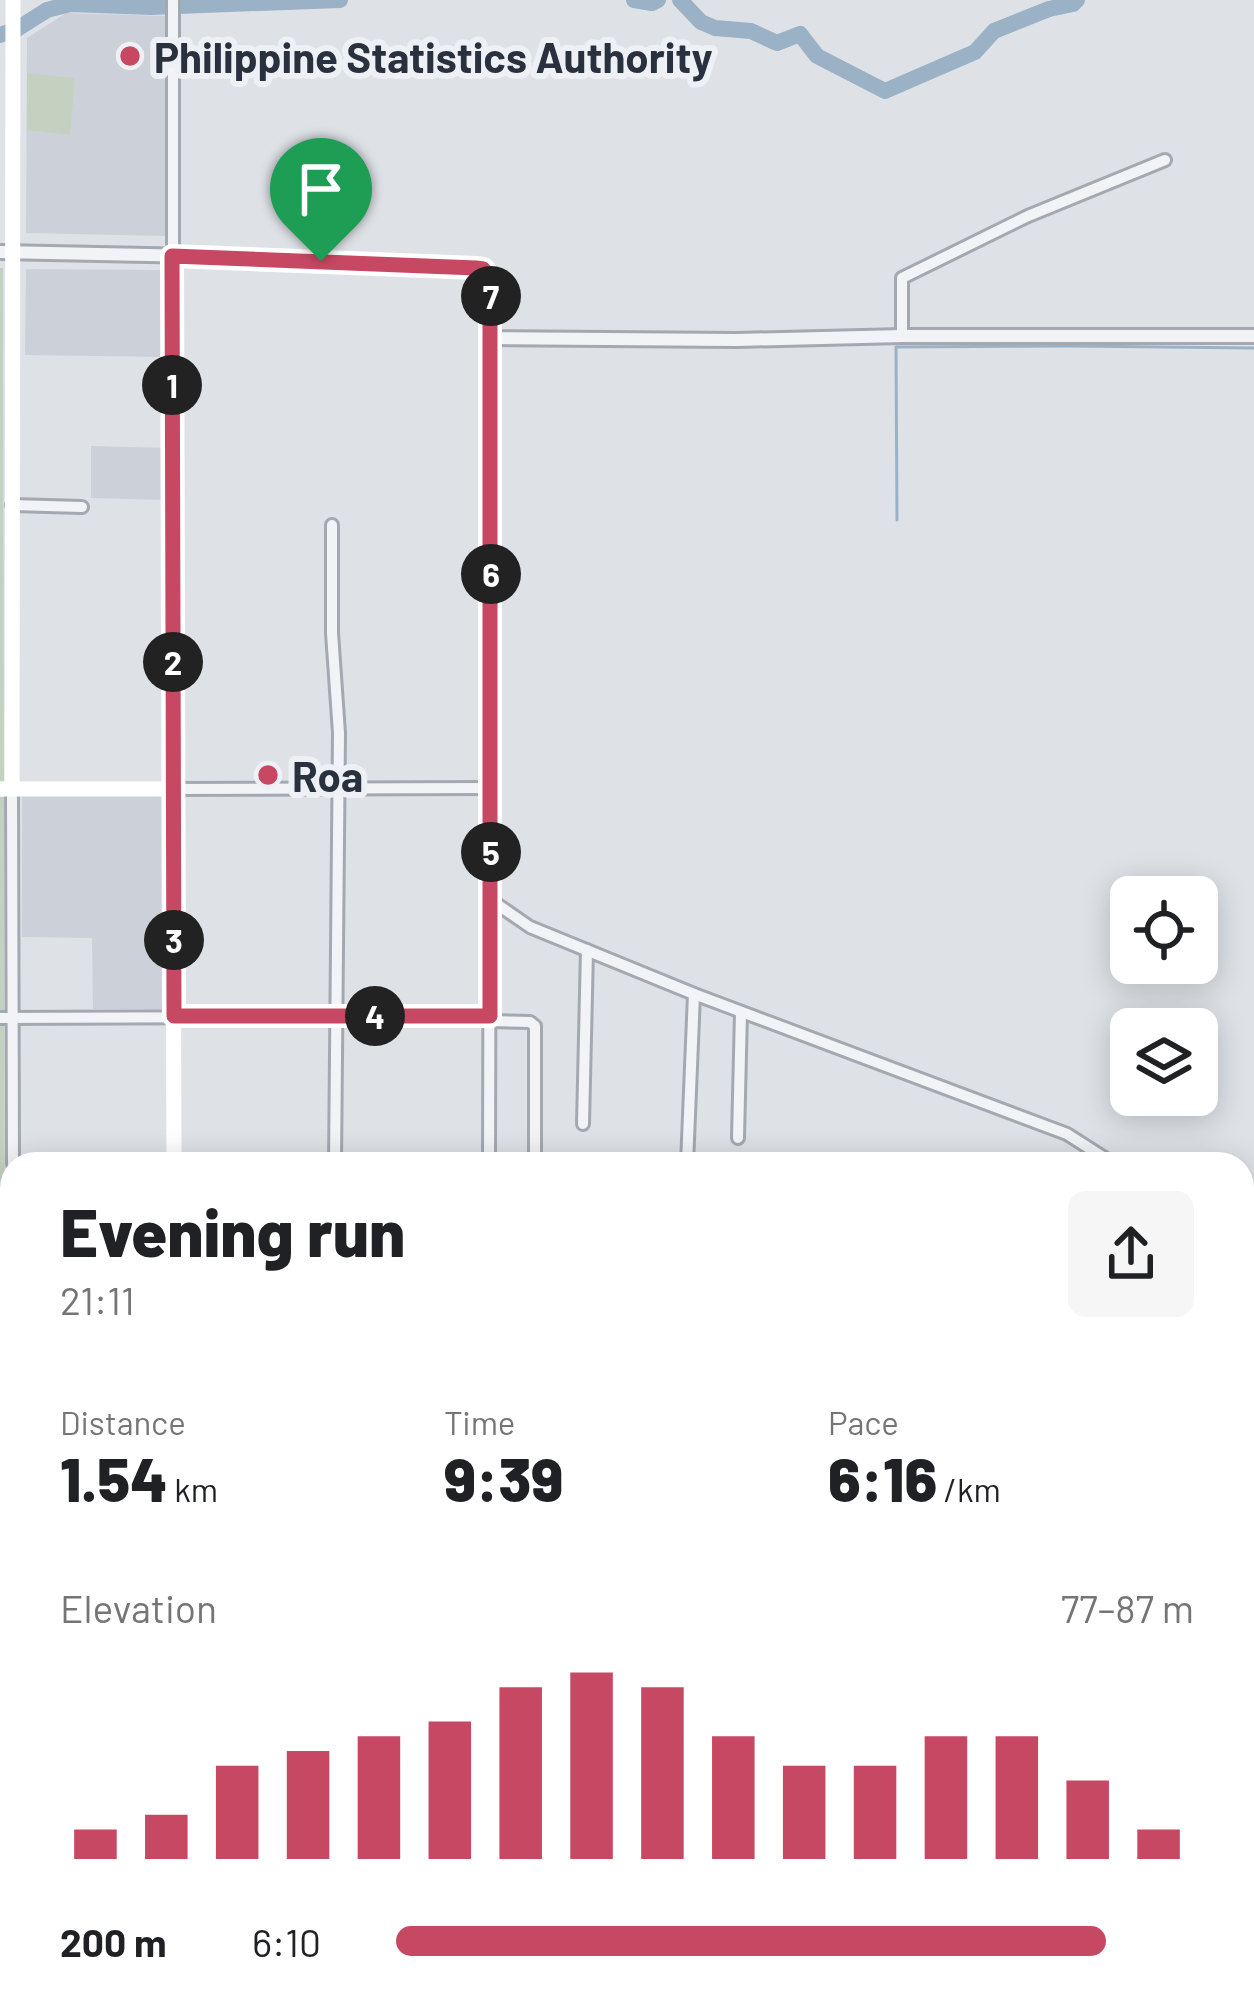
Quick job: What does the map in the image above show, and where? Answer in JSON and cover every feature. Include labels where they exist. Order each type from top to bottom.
[{"type":"main road","points":[[13,9],[6,252],[13,505],[6,789],[173,789],[174,1152]]},
{"type":"street","points":[[172,0],[173,789],[491,788]]},
{"type":"street","points":[[902,336],[902,278],[1028,216],[1165,160]]},
{"type":"street","points":[[6,252],[488,272],[489,1152]]},
{"type":"street","points":[[491,338],[1254,336]]},
{"type":"street","points":[[13,505],[82,507]]},
{"type":"street","points":[[332,525],[330,587],[339,734],[334,1152]]},
{"type":"street","points":[[6,789],[6,1018],[12,1152]]},
{"type":"street","points":[[491,900],[530,927],[1067,1134],[1095,1152]]},
{"type":"street","points":[[583,1124],[586,950]]},
{"type":"street","points":[[687,1152],[694,994]]},
{"type":"street","points":[[738,1138],[741,1012]]},
{"type":"street","points":[[6,1018],[335,1016],[530,1022],[536,1026],[536,1152]]},
{"type":"shaded area","points":[[66,13],[166,16],[166,236],[26,233],[27,38]]},
{"type":"shaded area","points":[[26,269],[165,270],[164,357],[25,355]]},
{"type":"shaded area","points":[[91,446],[166,448],[165,500],[91,498]]},
{"type":"shaded area","points":[[22,795],[165,795],[167,1009],[93,1009],[92,938],[22,937]]},
{"type":"green space","points":[[27,73],[75,78],[70,135],[27,130]]},
{"type":"green space","points":[[3,268],[4,781],[0,781]]},
{"type":"green space","points":[[0,797],[4,797],[4,1011],[0,1011]]},
{"type":"green space","points":[[4,1024],[5,1152],[0,1152],[0,1025]]},
{"type":"waterway","points":[[0,35],[47,10],[70,4],[151,7],[340,0]]},
{"type":"waterway","points":[[634,0],[658,0]]},
{"type":"waterway","points":[[680,0],[701,22],[715,28],[751,31],[777,43],[800,34],[817,56],[885,91],[975,52],[994,31],[1077,0]]},
{"type":"waterway","points":[[897,520],[896,347],[1254,348]]},
{"type":"place","name":"Philippine Statistics Authority","points":[[130,56]]},
{"type":"place","name":"Roa","points":[[268,775]]},
{"type":"route","points":[[172,256],[321,261],[476,268],[490,277],[490,1016],[174,1016],[172,256]]}]
